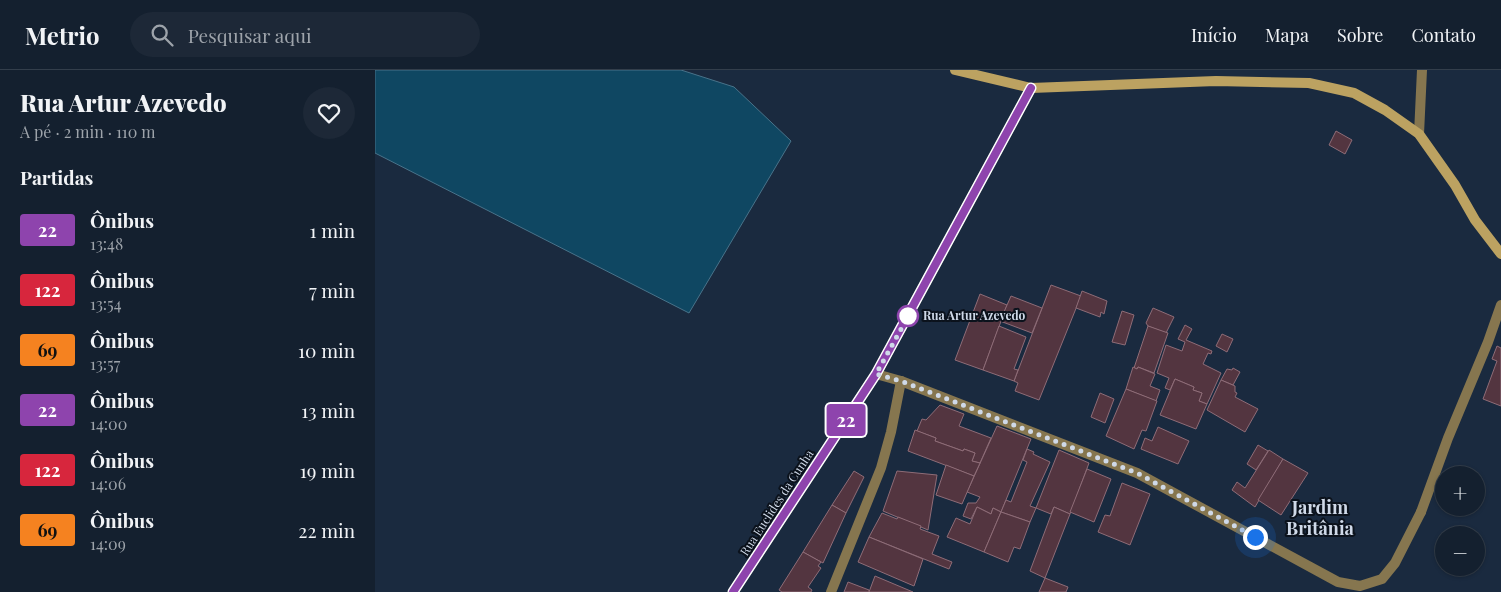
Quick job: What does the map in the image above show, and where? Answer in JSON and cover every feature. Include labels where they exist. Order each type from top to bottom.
[{"type":"main road","points":[[955,70],[1031,88],[1216,81],[1309,84],[1353,93],[1385,110],[1419,134],[1455,185],[1475,220],[1501,254]]},
{"type":"street","points":[[1419,134],[1422,70]]},
{"type":"street","name":"Rua Euclides da Cunha","points":[[733,592],[876,374],[1031,88]]},
{"type":"street","points":[[876,374],[901,381],[1137,473],[1337,582],[1360,586],[1382,579],[1395,563],[1421,512],[1501,305]]},
{"type":"street","points":[[831,592],[881,468],[891,432],[901,381]]},
{"type":"water","points":[[375,70],[681,70],[734,87],[791,141],[689,313],[375,153]]},
{"type":"building","points":[[1336,131],[1352,140],[1345,154],[1329,145]]},
{"type":"building","points":[[1051,285],[1081,296],[1039,400],[1015,391],[1018,383],[1014,381]]},
{"type":"building","points":[[1082,291],[1107,301],[1104,314],[1101,312],[1100,317],[1076,308]]},
{"type":"building","points":[[980,294],[1007,305],[983,370],[955,360]]},
{"type":"building","points":[[1011,296],[1042,308],[1032,333],[1000,321]]},
{"type":"building","points":[[1153,308],[1174,317],[1166,333],[1148,326],[1146,323]]},
{"type":"building","points":[[1122,311],[1134,315],[1125,345],[1112,342]]},
{"type":"building","points":[[1185,325],[1192,329],[1186,340],[1212,351],[1211,354],[1208,353],[1203,364],[1221,373],[1207,404],[1199,401],[1202,393],[1193,390],[1194,387],[1175,379],[1170,390],[1165,388],[1169,378],[1157,373],[1166,345],[1182,351],[1185,342],[1178,339]]},
{"type":"building","points":[[999,326],[1026,337],[1014,369],[1018,370],[1014,381],[983,370]]},
{"type":"building","points":[[1148,326],[1168,333],[1154,373],[1138,367],[1137,369],[1134,368]]},
{"type":"building","points":[[1222,334],[1233,339],[1227,352],[1216,346]]},
{"type":"building","points":[[1497,346],[1501,348],[1501,406],[1483,399],[1497,361],[1492,359]]},
{"type":"building","points":[[1133,367],[1137,369],[1138,367],[1155,374],[1150,386],[1160,390],[1156,401],[1126,389]]},
{"type":"building","points":[[1233,368],[1240,372],[1233,385],[1221,380],[1227,369],[1232,370]]},
{"type":"building","points":[[1175,379],[1194,387],[1193,390],[1202,393],[1199,401],[1207,404],[1196,429],[1160,415]]},
{"type":"building","points":[[1221,380],[1235,386],[1235,392],[1237,393],[1235,397],[1258,409],[1245,432],[1207,410]]},
{"type":"building","points":[[1126,389],[1157,401],[1146,431],[1142,430],[1134,449],[1106,436]]},
{"type":"building","points":[[1100,393],[1114,399],[1105,423],[1091,417]]},
{"type":"building","points":[[940,405],[964,414],[959,426],[991,438],[980,463],[972,461],[975,453],[964,449],[963,451],[935,441],[936,438],[917,431],[922,419],[926,420]]},
{"type":"building","points":[[997,426],[1031,439],[1001,512],[993,508],[991,514],[977,507],[971,519],[963,516],[968,503],[976,503],[980,497],[967,492]]},
{"type":"building","points":[[1158,427],[1189,441],[1178,464],[1141,449],[1145,438],[1152,441]]},
{"type":"building","points":[[915,430],[936,438],[935,441],[963,451],[964,449],[975,453],[972,461],[980,463],[974,476],[908,451]]},
{"type":"building","points":[[1258,445],[1268,451],[1256,470],[1247,464]]},
{"type":"building","points":[[1027,449],[1050,462],[1030,506],[1036,508],[1030,522],[1001,512],[1006,500],[1011,502],[1027,462],[1023,460]]},
{"type":"building","points":[[1059,450],[1089,463],[1070,514],[1054,507],[1051,514],[1036,508]]},
{"type":"building","points":[[1269,450],[1283,459],[1255,507],[1232,490],[1237,482],[1245,488]]},
{"type":"building","points":[[1283,459],[1308,473],[1281,515],[1258,500]]},
{"type":"building","points":[[946,465],[974,476],[962,504],[936,495]]},
{"type":"building","points":[[1087,469],[1111,479],[1094,522],[1070,512]]},
{"type":"building","points":[[854,471],[864,477],[846,513],[832,505]]},
{"type":"building","points":[[897,471],[937,475],[928,530],[883,511]]},
{"type":"building","points":[[1122,483],[1150,494],[1130,545],[1098,532],[1105,515],[1110,516]]},
{"type":"building","points":[[832,505],[846,513],[823,563],[803,552]]},
{"type":"building","points":[[977,507],[991,514],[993,508],[1001,512],[984,552],[947,537],[956,518],[970,524]]},
{"type":"building","points":[[1054,507],[1070,514],[1045,578],[1030,571]]},
{"type":"building","points":[[1001,512],[1030,522],[1020,549],[1014,547],[1008,562],[984,552]]},
{"type":"building","points":[[882,513],[921,526],[920,529],[939,536],[932,554],[952,562],[949,569],[869,537]]},
{"type":"building","points":[[869,537],[923,559],[914,586],[858,562]]},
{"type":"building","points":[[803,552],[821,562],[818,566],[821,568],[808,587],[812,590],[811,592],[782,592],[779,590]]},
{"type":"building","points":[[875,576],[913,592],[869,592]]},
{"type":"building","points":[[1045,578],[1068,587],[1066,592],[1039,592]]},
{"type":"building","points":[[848,582],[869,590],[869,592],[844,592]]},
{"type":"bus line","name":"22","points":[[733,592],[876,374],[1031,88]]},
{"type":"place","name":"Rua Artur Azevedo","points":[[908,316]]},
{"type":"district","name":"Jardim Britânia","points":[[1320,518]]},
{"type":"route","points":[[908,316],[876,374],[901,381],[1137,473],[1255,537]]}]
